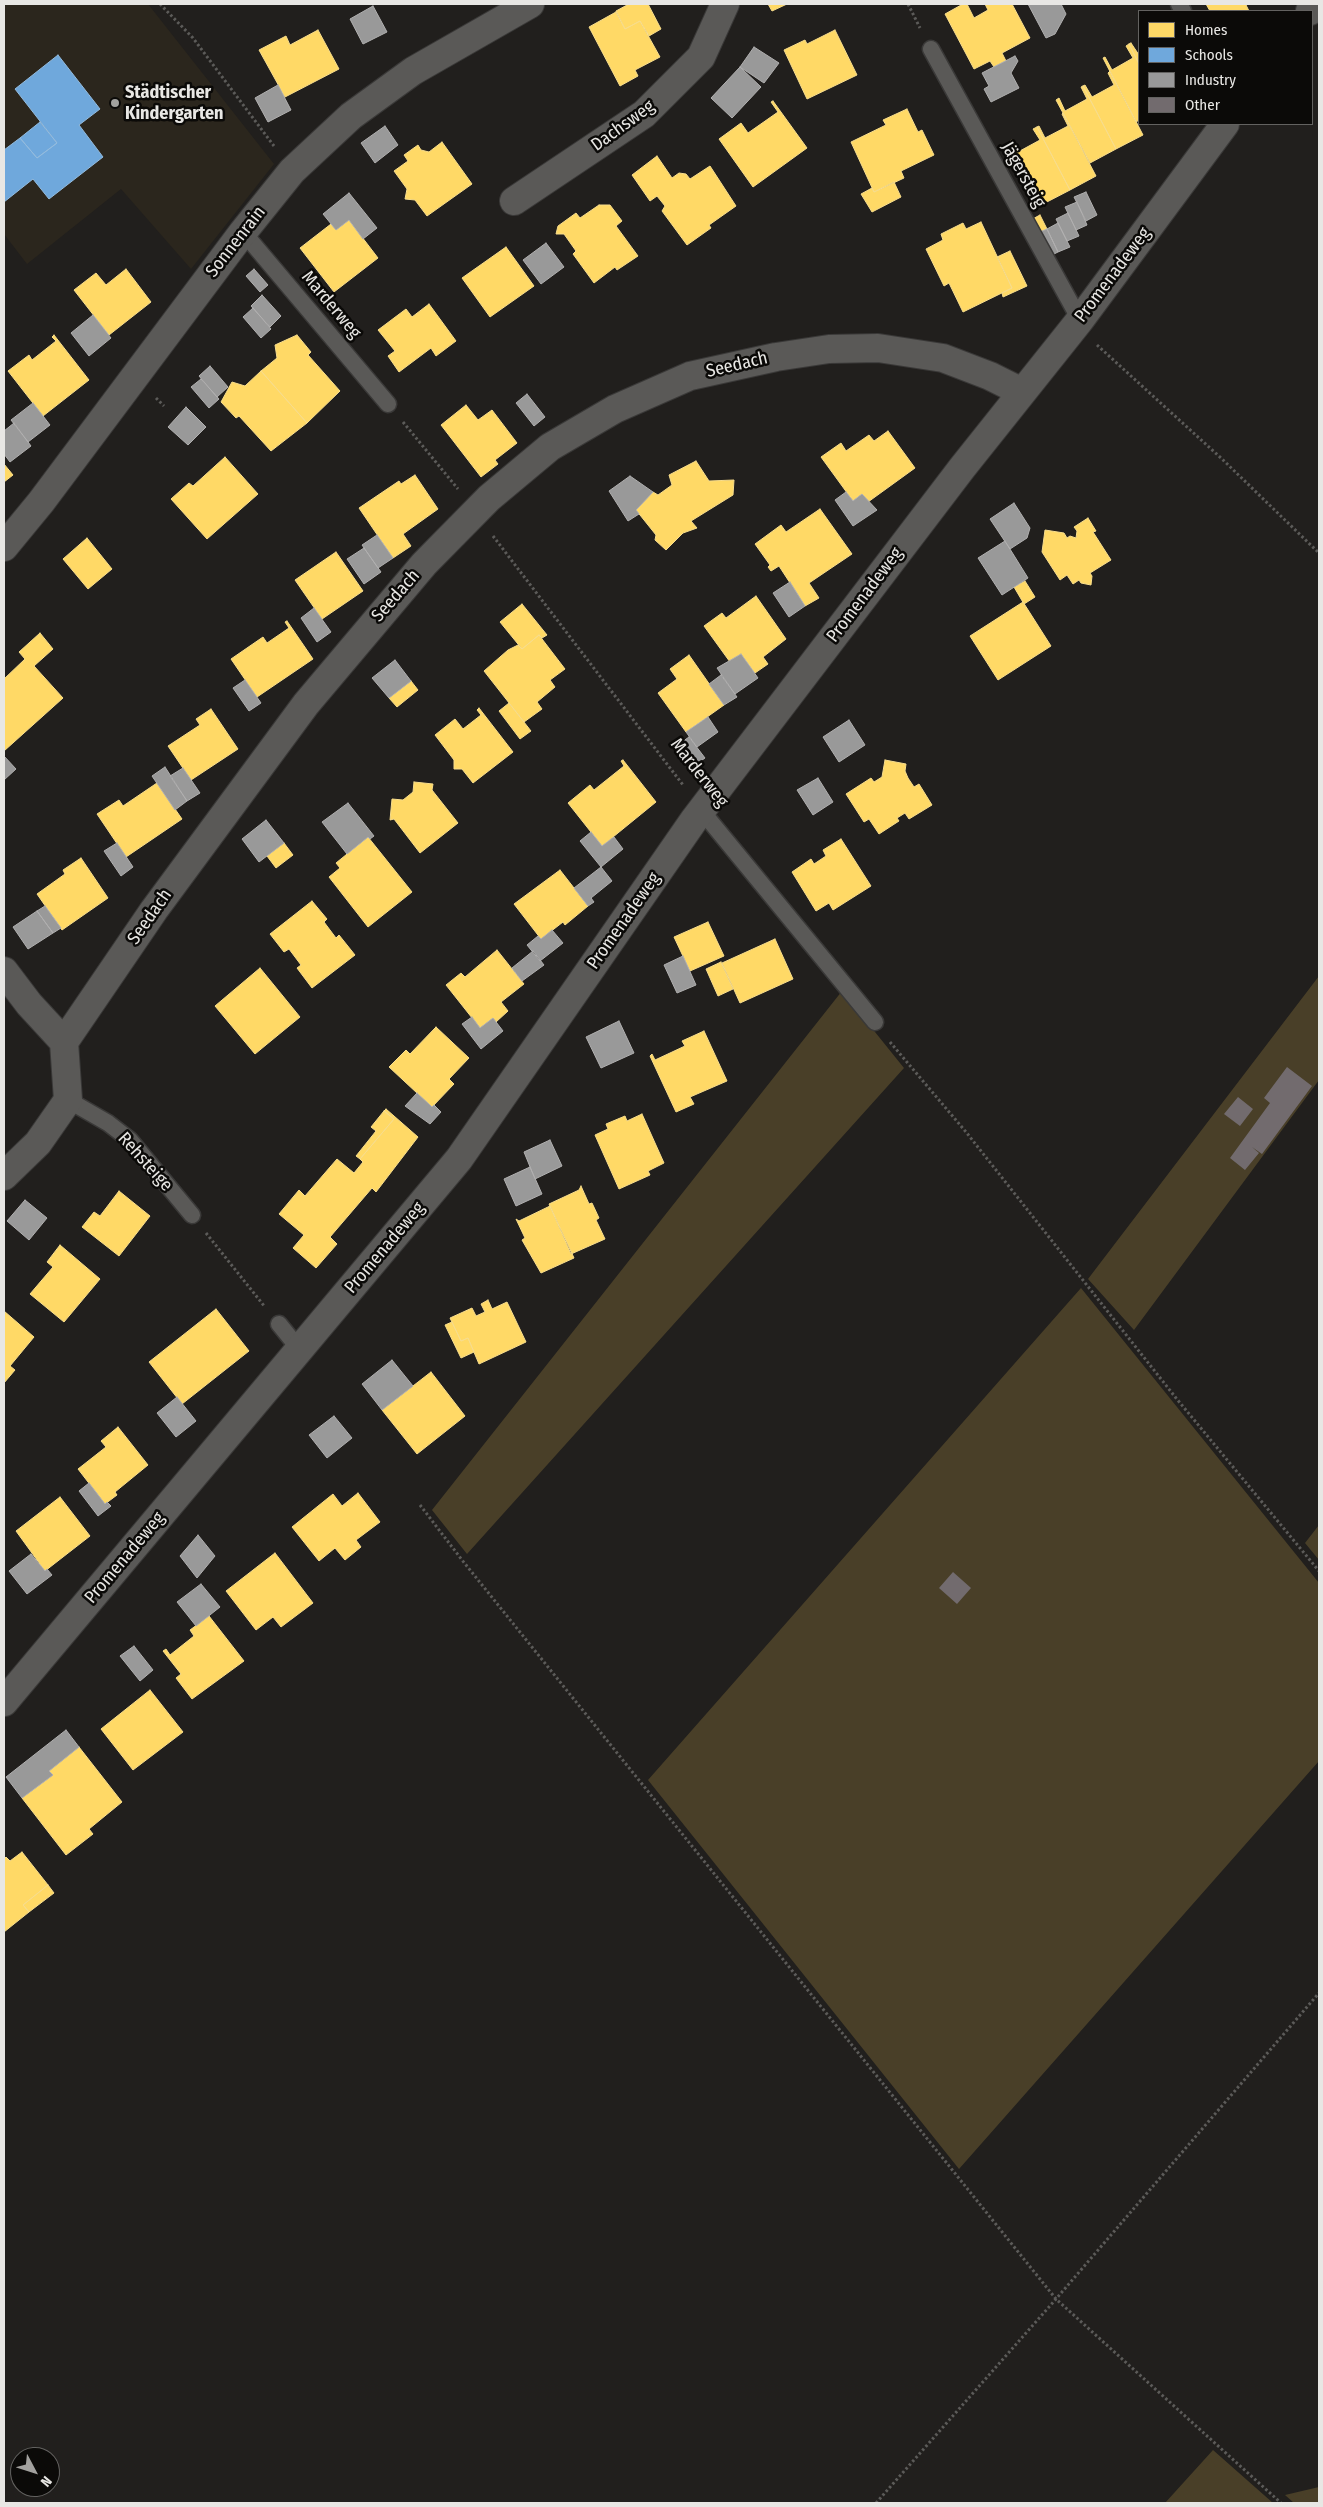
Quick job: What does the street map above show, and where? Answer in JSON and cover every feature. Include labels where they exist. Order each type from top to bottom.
[{"type":"street","name":"Sonnenrain","points":[[4,547],[47,494],[243,232],[292,171],[351,116],[413,71],[530,4]]},
{"type":"street","name":"Dachsweg","points":[[514,201],[644,114],[701,57],[725,4]]},
{"type":"street","name":"Promenadeweg","points":[[4,1702],[459,1159],[701,810],[1022,392],[1080,320],[1224,125]]},
{"type":"street","name":"Seedach","points":[[64,1042],[154,910],[318,688],[424,564],[489,498],[550,447],[615,409],[690,376],[776,357],[829,349],[878,348],[942,358],[990,376],[1022,392]]},
{"type":"street","points":[[4,972],[29,1004],[64,1042],[68,1100],[38,1143],[4,1176]]},
{"type":"lane","name":"Jägersteig","points":[[931,48],[1080,320]]},
{"type":"lane","name":"Marderweg","points":[[243,232],[388,404]]},
{"type":"lane","name":"Marderweg","points":[[701,810],[875,1022]]},
{"type":"lane","name":"Rehsteige","points":[[68,1100],[108,1123],[130,1140],[192,1215]]},
{"type":"lane","points":[[279,1324],[300,1350]]},
{"type":"path","points":[[160,4],[192,38],[292,171]]},
{"type":"path","points":[[1080,320],[1093,342],[1221,458],[1319,553]]},
{"type":"path","points":[[388,404],[460,490]]},
{"type":"path","name":"Marderweg","points":[[499,543],[701,810]]},
{"type":"path","points":[[875,1022],[907,1065],[966,1132],[1176,1398],[1319,1571]]},
{"type":"path","points":[[192,1215],[279,1324]]},
{"type":"path","points":[[420,1505],[474,1576],[1056,2299],[1281,2503]]},
{"type":"path","points":[[876,2503],[1056,2299],[1319,1993]]},
{"type":"shaded area","name":"Städtischer Kindergarten","points":[[148,4],[274,164],[191,269],[121,189],[27,264],[4,234],[4,5]]},
{"type":"shaded area","points":[[1319,976],[1319,1080],[1134,1330],[1088,1279]]},
{"type":"shaded area","points":[[842,991],[904,1068],[467,1554],[432,1510]]},
{"type":"shaded area","points":[[1081,1288],[1319,1583],[1319,1761],[959,2169],[648,1780]]},
{"type":"shaded area","points":[[1319,1525],[1319,1560],[1305,1543]]},
{"type":"shaded area","points":[[1213,2450],[1273,2503],[1165,2503]]},
{"type":"shaded area","points":[[1319,2487],[1319,2503],[1294,2503],[1285,2495]]},
{"type":"building: Homes","points":[[629,4],[648,4],[661,29],[649,36],[640,21],[625,29],[616,11]]},
{"type":"building: Homes","points":[[768,4],[787,4],[772,11]]},
{"type":"building: Homes","points":[[963,4],[967,4],[974,18],[988,10],[985,4],[1012,4],[1030,38],[1002,53],[1006,61],[994,67],[990,61],[974,69],[945,14]]},
{"type":"building: Homes","points":[[1206,4],[1249,4],[1246,5],[1248,10],[1209,10]]},
{"type":"building: Homes","points":[[616,12],[625,29],[640,21],[660,57],[635,70],[638,76],[620,86],[589,27]]},
{"type":"building: Homes","points":[[318,30],[339,69],[285,97],[259,50],[286,36],[290,45]]},
{"type":"building: Homes","points":[[835,30],[857,75],[807,99],[784,50],[805,40],[807,44]]},
{"type":"building: Homes","points":[[1131,43],[1138,54],[1138,62],[1129,44]]},
{"type":"building: Homes","points":[[1129,44],[1138,62],[1138,121],[1136,122],[1103,58],[1105,57],[1112,70],[1133,58],[1126,46]]},
{"type":"building: Homes","points":[[1110,71],[1143,135],[1116,149],[1083,86],[1085,85],[1092,97],[1114,85],[1108,73]]},
{"type":"building: Homes","points":[[1083,86],[1116,149],[1090,163],[1056,100],[1059,98],[1065,111],[1087,99],[1081,87]]},
{"type":"building: Homes","points":[[773,101],[807,148],[753,187],[719,139],[741,123],[748,133],[778,112],[771,102]]},
{"type":"building: Homes","points":[[907,109],[918,132],[922,130],[934,155],[901,171],[904,178],[874,192],[851,142],[886,125],[883,120]]},
{"type":"building: Homes","points":[[1063,113],[1096,176],[1070,190],[1037,127],[1039,126],[1045,138],[1068,126]]},
{"type":"building: Homes","points":[[1037,127],[1070,190],[1043,204],[1010,141],[1012,140],[1018,152],[1040,140],[1033,129]]},
{"type":"building: Homes","points":[[442,142],[472,184],[427,216],[415,200],[405,199],[407,189],[394,171],[408,161],[404,155],[418,145],[421,150],[429,152]]},
{"type":"building: Homes","points":[[657,156],[672,178],[679,173],[686,174],[690,179],[710,166],[736,206],[709,225],[711,228],[687,245],[662,211],[665,206],[657,196],[650,201],[632,175]]},
{"type":"building: Homes","points":[[894,182],[901,197],[872,212],[861,194],[872,188],[874,192]]},
{"type":"building: Homes","points":[[599,205],[610,205],[622,221],[616,226],[638,256],[617,270],[615,267],[594,283],[573,254],[576,251],[564,234],[556,234],[558,226],[576,213],[580,218]]},
{"type":"building: Homes","points":[[1040,215],[1047,229],[1035,234],[1029,221]]},
{"type":"building: Homes","points":[[349,220],[378,258],[334,292],[300,248],[331,224],[336,230]]},
{"type":"building: Homes","points":[[981,222],[1012,288],[963,312],[949,283],[944,286],[926,249],[943,240],[941,234],[963,223],[966,229]]},
{"type":"building: Homes","points":[[506,247],[534,286],[490,317],[462,278]]},
{"type":"building: Homes","points":[[1010,251],[1027,286],[1003,297],[1002,293],[1012,288],[997,257]]},
{"type":"building: Homes","points":[[126,269],[151,302],[109,335],[74,290],[96,273],[106,285]]},
{"type":"building: Homes","points":[[429,304],[456,341],[436,356],[431,348],[399,372],[388,356],[395,351],[378,330],[406,309],[412,317]]},
{"type":"building: Homes","points":[[54,335],[89,380],[43,416],[8,371],[29,355],[32,360],[56,341],[52,337]]},
{"type":"building: Homes","points":[[297,335],[311,352],[308,355],[340,391],[307,423],[261,371],[277,358],[275,345]]},
{"type":"building: Homes","points":[[261,371],[307,423],[271,451],[239,416],[236,418],[221,402],[232,382],[245,386]]},
{"type":"building: Homes","points":[[466,405],[478,420],[492,410],[517,443],[495,460],[498,464],[481,477],[441,425]]},
{"type":"building: Homes","points":[[888,431],[915,468],[868,502],[862,494],[853,501],[821,457],[841,443],[846,451],[869,435],[874,441]]},
{"type":"building: Homes","points":[[225,457],[258,494],[207,539],[171,499],[189,483],[193,486]]},
{"type":"building: Homes","points":[[696,461],[709,481],[734,480],[733,495],[691,521],[697,528],[683,533],[666,550],[655,540],[656,535],[636,510],[653,492],[658,495],[672,485],[669,475]]},
{"type":"building: Homes","points":[[4,464],[13,475],[4,482]]},
{"type":"building: Homes","points":[[415,475],[438,509],[403,534],[411,546],[393,558],[359,508],[399,481],[401,484]]},
{"type":"building: Homes","points":[[820,509],[852,554],[809,583],[819,598],[805,606],[779,566],[771,571],[768,567],[770,565],[755,544],[781,525],[786,532]]},
{"type":"building: Homes","points":[[1088,518],[1096,531],[1093,532],[1111,560],[1090,573],[1092,576],[1091,585],[1081,583],[1079,580],[1073,584],[1067,575],[1060,580],[1042,552],[1045,530],[1064,533],[1067,538],[1070,536],[1076,538],[1077,531],[1074,527]]},
{"type":"building: Homes","points":[[87,538],[112,569],[88,589],[63,559]]},
{"type":"building: Homes","points":[[336,552],[363,591],[322,619],[295,580]]},
{"type":"building: Homes","points":[[1025,581],[1035,597],[1024,604],[1014,587]]},
{"type":"building: Homes","points":[[756,596],[786,639],[763,657],[768,664],[755,673],[741,654],[730,662],[704,626],[722,613],[726,618]]},
{"type":"building: Homes","points":[[1023,602],[1051,646],[998,680],[970,636]]},
{"type":"building: Homes","points":[[522,604],[547,635],[542,638],[539,635],[522,649],[500,622]]},
{"type":"building: Homes","points":[[287,621],[313,659],[257,697],[231,659],[263,637],[267,643],[289,628],[285,622]]},
{"type":"building: Homes","points":[[40,633],[53,649],[34,666],[63,698],[4,751],[4,679],[25,659],[19,652]]},
{"type":"building: Homes","points":[[539,635],[565,669],[550,680],[555,687],[537,702],[542,709],[524,722],[484,671],[508,650],[518,645],[522,649]]},
{"type":"building: Homes","points":[[689,655],[724,705],[686,732],[658,693],[677,679],[670,669]]},
{"type":"building: Homes","points":[[411,681],[418,690],[397,707],[389,698]]},
{"type":"building: Homes","points":[[509,703],[531,731],[520,739],[499,711]]},
{"type":"building: Homes","points":[[479,708],[513,752],[473,783],[462,769],[454,769],[454,760],[435,735],[455,719],[463,729],[481,715],[477,710]]},
{"type":"building: Homes","points":[[211,709],[238,749],[191,780],[168,746],[200,725],[196,719]]},
{"type":"building: Homes","points":[[623,760],[656,802],[602,846],[568,803],[590,785],[594,790],[624,766],[621,761]]},
{"type":"building: Homes","points":[[885,760],[906,764],[905,771],[908,778],[914,787],[919,784],[932,805],[909,819],[905,813],[897,818],[899,821],[879,834],[869,819],[864,822],[846,794],[871,778],[874,782],[882,777]]},
{"type":"building: Homes","points":[[414,782],[433,784],[432,790],[458,823],[420,853],[394,819],[390,820],[392,799],[403,800],[413,792]]},
{"type":"building: Homes","points":[[157,783],[182,819],[126,857],[97,814],[119,800],[123,806]]},
{"type":"building: Homes","points":[[368,837],[412,892],[368,927],[329,877],[340,868],[336,863]]},
{"type":"building: Homes","points":[[841,839],[871,886],[833,910],[829,903],[816,911],[792,872],[811,859],[814,864],[826,856],[823,850]]},
{"type":"building: Homes","points":[[284,843],[293,855],[276,868],[267,856]]},
{"type":"building: Homes","points":[[81,858],[108,898],[62,930],[37,894],[65,874],[63,870]]},
{"type":"building: Homes","points":[[560,870],[588,906],[565,925],[563,922],[541,939],[514,904]]},
{"type":"building: Homes","points":[[312,901],[327,919],[324,922],[336,938],[339,935],[355,955],[312,988],[297,968],[301,965],[289,949],[284,952],[270,934]]},
{"type":"building: Homes","points":[[708,922],[724,956],[690,971],[674,937]]},
{"type":"building: Homes","points":[[775,939],[793,979],[740,1003],[722,963]]},
{"type":"building: Homes","points":[[497,950],[524,984],[501,1002],[508,1011],[496,1022],[493,1018],[480,1028],[446,985],[461,973],[465,977]]},
{"type":"building: Homes","points":[[721,962],[733,989],[718,996],[706,969]]},
{"type":"building: Homes","points":[[260,968],[300,1017],[255,1054],[215,1006]]},
{"type":"building: Homes","points":[[436,1027],[469,1058],[449,1079],[454,1084],[432,1107],[389,1067],[406,1050],[410,1054]]},
{"type":"building: Homes","points":[[704,1031],[727,1081],[690,1097],[694,1104],[676,1112],[650,1056],[652,1054],[655,1060],[685,1046],[682,1041]]},
{"type":"building: Homes","points":[[386,1109],[418,1137],[376,1192],[372,1188],[330,1237],[337,1244],[316,1268],[293,1248],[304,1235],[279,1214],[299,1190],[305,1196],[337,1159],[354,1173],[363,1162],[360,1159],[394,1119],[384,1111]]},
{"type":"building: Homes","points":[[384,1111],[394,1119],[360,1159],[356,1156],[376,1131],[371,1127]]},
{"type":"building: Homes","points":[[642,1114],[664,1163],[648,1171],[650,1175],[619,1189],[595,1135],[608,1129],[606,1124],[625,1116],[627,1121]]},
{"type":"building: Homes","points":[[581,1186],[589,1204],[592,1203],[599,1218],[596,1220],[605,1239],[571,1254],[549,1204],[579,1190]]},
{"type":"building: Homes","points":[[119,1191],[150,1216],[119,1256],[82,1227],[94,1212],[100,1216]]},
{"type":"building: Homes","points":[[550,1206],[574,1258],[541,1273],[522,1240],[525,1238],[516,1219],[519,1221]]},
{"type":"building: Homes","points":[[60,1245],[100,1279],[64,1322],[30,1294],[53,1267],[47,1262]]},
{"type":"building: Homes","points":[[488,1300],[492,1309],[507,1302],[526,1342],[479,1364],[468,1338],[461,1341],[450,1318],[472,1308],[476,1316],[485,1312],[481,1304]]},
{"type":"building: Homes","points":[[216,1309],[249,1351],[182,1404],[149,1362]]},
{"type":"building: Homes","points":[[4,1311],[34,1337],[10,1366],[15,1370],[4,1383]]},
{"type":"building: Homes","points":[[452,1322],[461,1341],[468,1338],[474,1352],[461,1358],[445,1325]]},
{"type":"building: Homes","points":[[431,1372],[465,1416],[417,1454],[382,1410]]},
{"type":"building: Homes","points":[[118,1427],[148,1465],[115,1492],[117,1495],[105,1504],[78,1469],[106,1447],[101,1441]]},
{"type":"building: Homes","points":[[358,1493],[380,1522],[356,1540],[361,1547],[345,1560],[335,1548],[319,1561],[292,1527],[333,1494],[342,1506]]},
{"type":"building: Homes","points":[[60,1497],[90,1536],[45,1571],[16,1531]]},
{"type":"building: Homes","points":[[275,1553],[313,1603],[281,1627],[273,1617],[256,1630],[226,1591]]},
{"type":"building: Homes","points":[[209,1616],[244,1661],[192,1699],[176,1678],[181,1674],[163,1651],[166,1649],[170,1655],[194,1636],[190,1630]]},
{"type":"building: Homes","points":[[150,1690],[183,1732],[133,1770],[101,1729]]},
{"type":"building: Homes","points":[[79,1747],[122,1802],[89,1829],[93,1834],[66,1855],[22,1798],[53,1775],[49,1771]]},
{"type":"building: Homes","points":[[22,1852],[48,1885],[23,1905],[29,1912],[4,1932],[4,1859],[6,1857],[10,1861]]},
{"type":"building: Homes","points":[[48,1885],[54,1893],[29,1912],[23,1905]]},
{"type":"building: Schools","points":[[58,55],[100,109],[79,125],[103,157],[49,199],[33,179],[4,202],[4,150],[20,138],[37,158],[57,143],[15,89]]},
{"type":"building: Schools","points":[[40,122],[57,143],[37,158],[20,138]]},
{"type":"building: Industry","points":[[1028,4],[1061,4],[1066,14],[1055,34],[1046,38]]},
{"type":"building: Industry","points":[[373,6],[387,32],[363,44],[350,19]]},
{"type":"building: Industry","points":[[754,47],[779,63],[764,83],[740,67]]},
{"type":"building: Industry","points":[[1015,56],[1018,61],[1011,73],[1019,88],[991,102],[984,89],[989,86],[982,73]]},
{"type":"building: Industry","points":[[740,67],[761,87],[732,118],[711,98]]},
{"type":"building: Industry","points":[[278,85],[291,110],[268,122],[255,98]]},
{"type":"building: Industry","points":[[385,126],[398,145],[375,163],[361,143]]},
{"type":"building: Industry","points":[[1086,192],[1097,215],[1086,221],[1074,197]]},
{"type":"building: Industry","points":[[349,193],[377,228],[363,239],[349,220],[336,230],[323,214]]},
{"type":"building: Industry","points":[[1077,202],[1087,225],[1076,230],[1065,207]]},
{"type":"building: Industry","points":[[1068,213],[1079,236],[1067,241],[1056,219]]},
{"type":"building: Industry","points":[[1058,223],[1070,247],[1058,252],[1047,229]]},
{"type":"building: Industry","points":[[1047,229],[1058,252],[1046,258],[1035,234]]},
{"type":"building: Industry","points":[[546,243],[564,267],[541,284],[523,260]]},
{"type":"building: Industry","points":[[254,269],[268,285],[260,292],[246,276]]},
{"type":"building: Industry","points":[[262,295],[281,316],[270,327],[251,306]]},
{"type":"building: Industry","points":[[253,308],[271,329],[261,338],[243,317]]},
{"type":"building: Industry","points":[[93,315],[111,338],[89,356],[71,333]]},
{"type":"building: Industry","points":[[210,366],[228,387],[217,397],[199,376]]},
{"type":"building: Industry","points":[[201,379],[219,399],[209,408],[191,387]]},
{"type":"building: Industry","points":[[527,394],[545,417],[534,426],[516,403]]},
{"type":"building: Industry","points":[[33,403],[50,425],[28,442],[11,420]]},
{"type":"building: Industry","points":[[186,407],[206,427],[188,445],[168,427]]},
{"type":"building: Industry","points":[[14,423],[31,446],[10,462],[4,454],[4,431]]},
{"type":"building: Industry","points":[[630,476],[653,492],[636,510],[639,514],[628,521],[609,491]]},
{"type":"building: Industry","points":[[846,492],[853,501],[862,494],[877,510],[853,526],[835,500]]},
{"type":"building: Industry","points":[[1014,503],[1030,528],[1027,538],[1010,549],[990,519]]},
{"type":"building: Industry","points":[[377,535],[393,558],[378,568],[362,545]]},
{"type":"building: Industry","points":[[1005,541],[1028,578],[1002,595],[978,558]]},
{"type":"building: Industry","points":[[364,548],[381,572],[364,584],[347,559]]},
{"type":"building: Industry","points":[[790,582],[805,606],[789,617],[773,593]]},
{"type":"building: Industry","points":[[314,608],[331,632],[317,642],[301,618]]},
{"type":"building: Industry","points":[[741,654],[758,678],[735,694],[717,668]]},
{"type":"building: Industry","points":[[395,660],[411,681],[389,698],[372,678]]},
{"type":"building: Industry","points":[[721,675],[737,697],[724,705],[709,684]]},
{"type":"building: Industry","points":[[245,680],[261,703],[249,711],[233,688]]},
{"type":"building: Industry","points":[[708,717],[718,732],[697,747],[686,732]]},
{"type":"building: Industry","points":[[849,720],[865,745],[839,762],[823,737]]},
{"type":"building: Industry","points":[[689,737],[705,758],[691,768],[675,747]]},
{"type":"building: Industry","points":[[4,756],[16,769],[4,780]]},
{"type":"building: Industry","points":[[165,767],[187,801],[175,810],[152,776]]},
{"type":"building: Industry","points":[[183,768],[200,793],[187,801],[170,776]]},
{"type":"building: Industry","points":[[818,778],[833,802],[813,815],[797,790]]},
{"type":"building: Industry","points":[[348,803],[374,836],[370,839],[368,837],[347,854],[322,822]]},
{"type":"building: Industry","points":[[266,820],[284,843],[259,862],[242,839]]},
{"type":"building: Industry","points":[[591,832],[602,846],[614,837],[623,849],[601,867],[580,841]]},
{"type":"building: Industry","points":[[117,843],[133,867],[121,876],[104,851]]},
{"type":"building: Industry","points":[[601,867],[612,881],[591,898],[594,902],[588,906],[574,888]]},
{"type":"building: Industry","points":[[45,906],[61,928],[53,933],[37,911]]},
{"type":"building: Industry","points":[[37,911],[53,933],[28,949],[13,927]]},
{"type":"building: Industry","points":[[552,930],[563,943],[540,961],[527,945],[538,936],[541,939]]},
{"type":"building: Industry","points":[[533,951],[544,965],[522,981],[512,968]]},
{"type":"building: Industry","points":[[683,956],[696,985],[677,993],[664,965]]},
{"type":"building: Industry","points":[[472,1017],[480,1028],[493,1018],[503,1031],[481,1049],[462,1024]]},
{"type":"building: Industry","points":[[619,1021],[634,1053],[601,1068],[586,1037]]},
{"type":"building: Industry","points":[[417,1093],[432,1107],[434,1105],[441,1112],[430,1124],[405,1106]]},
{"type":"building: Industry","points":[[550,1140],[562,1166],[535,1179],[524,1152]]},
{"type":"building: Industry","points":[[530,1167],[542,1194],[516,1206],[504,1179]]},
{"type":"building: Industry","points":[[25,1200],[47,1218],[29,1240],[7,1221]]},
{"type":"building: Industry","points":[[392,1360],[413,1386],[382,1410],[362,1384]]},
{"type":"building: Industry","points":[[177,1397],[196,1421],[176,1437],[157,1413]]},
{"type":"building: Industry","points":[[334,1416],[352,1438],[327,1458],[309,1435]]},
{"type":"building: Industry","points":[[89,1483],[105,1504],[107,1502],[111,1506],[98,1516],[79,1491]]},
{"type":"building: Industry","points":[[198,1535],[215,1556],[197,1578],[180,1556]]},
{"type":"building: Industry","points":[[31,1554],[45,1571],[47,1569],[52,1575],[27,1594],[9,1571]]},
{"type":"building: Industry","points":[[201,1584],[220,1607],[196,1626],[177,1602]]},
{"type":"building: Industry","points":[[134,1646],[153,1670],[140,1681],[120,1656]]},
{"type":"building: Industry","points":[[66,1730],[79,1747],[49,1771],[53,1775],[22,1798],[6,1777]]},
{"type":"building: Other","points":[[1287,1067],[1312,1086],[1262,1154],[1252,1147],[1259,1153],[1245,1170],[1230,1158],[1270,1103],[1264,1098]]},
{"type":"building: Other","points":[[1238,1097],[1253,1109],[1240,1126],[1224,1114]]},
{"type":"building: Other","points":[[953,1572],[971,1588],[957,1604],[939,1588]]},
{"type":"place","name":"Städtischer Kindergarten","points":[[115,103]]}]
